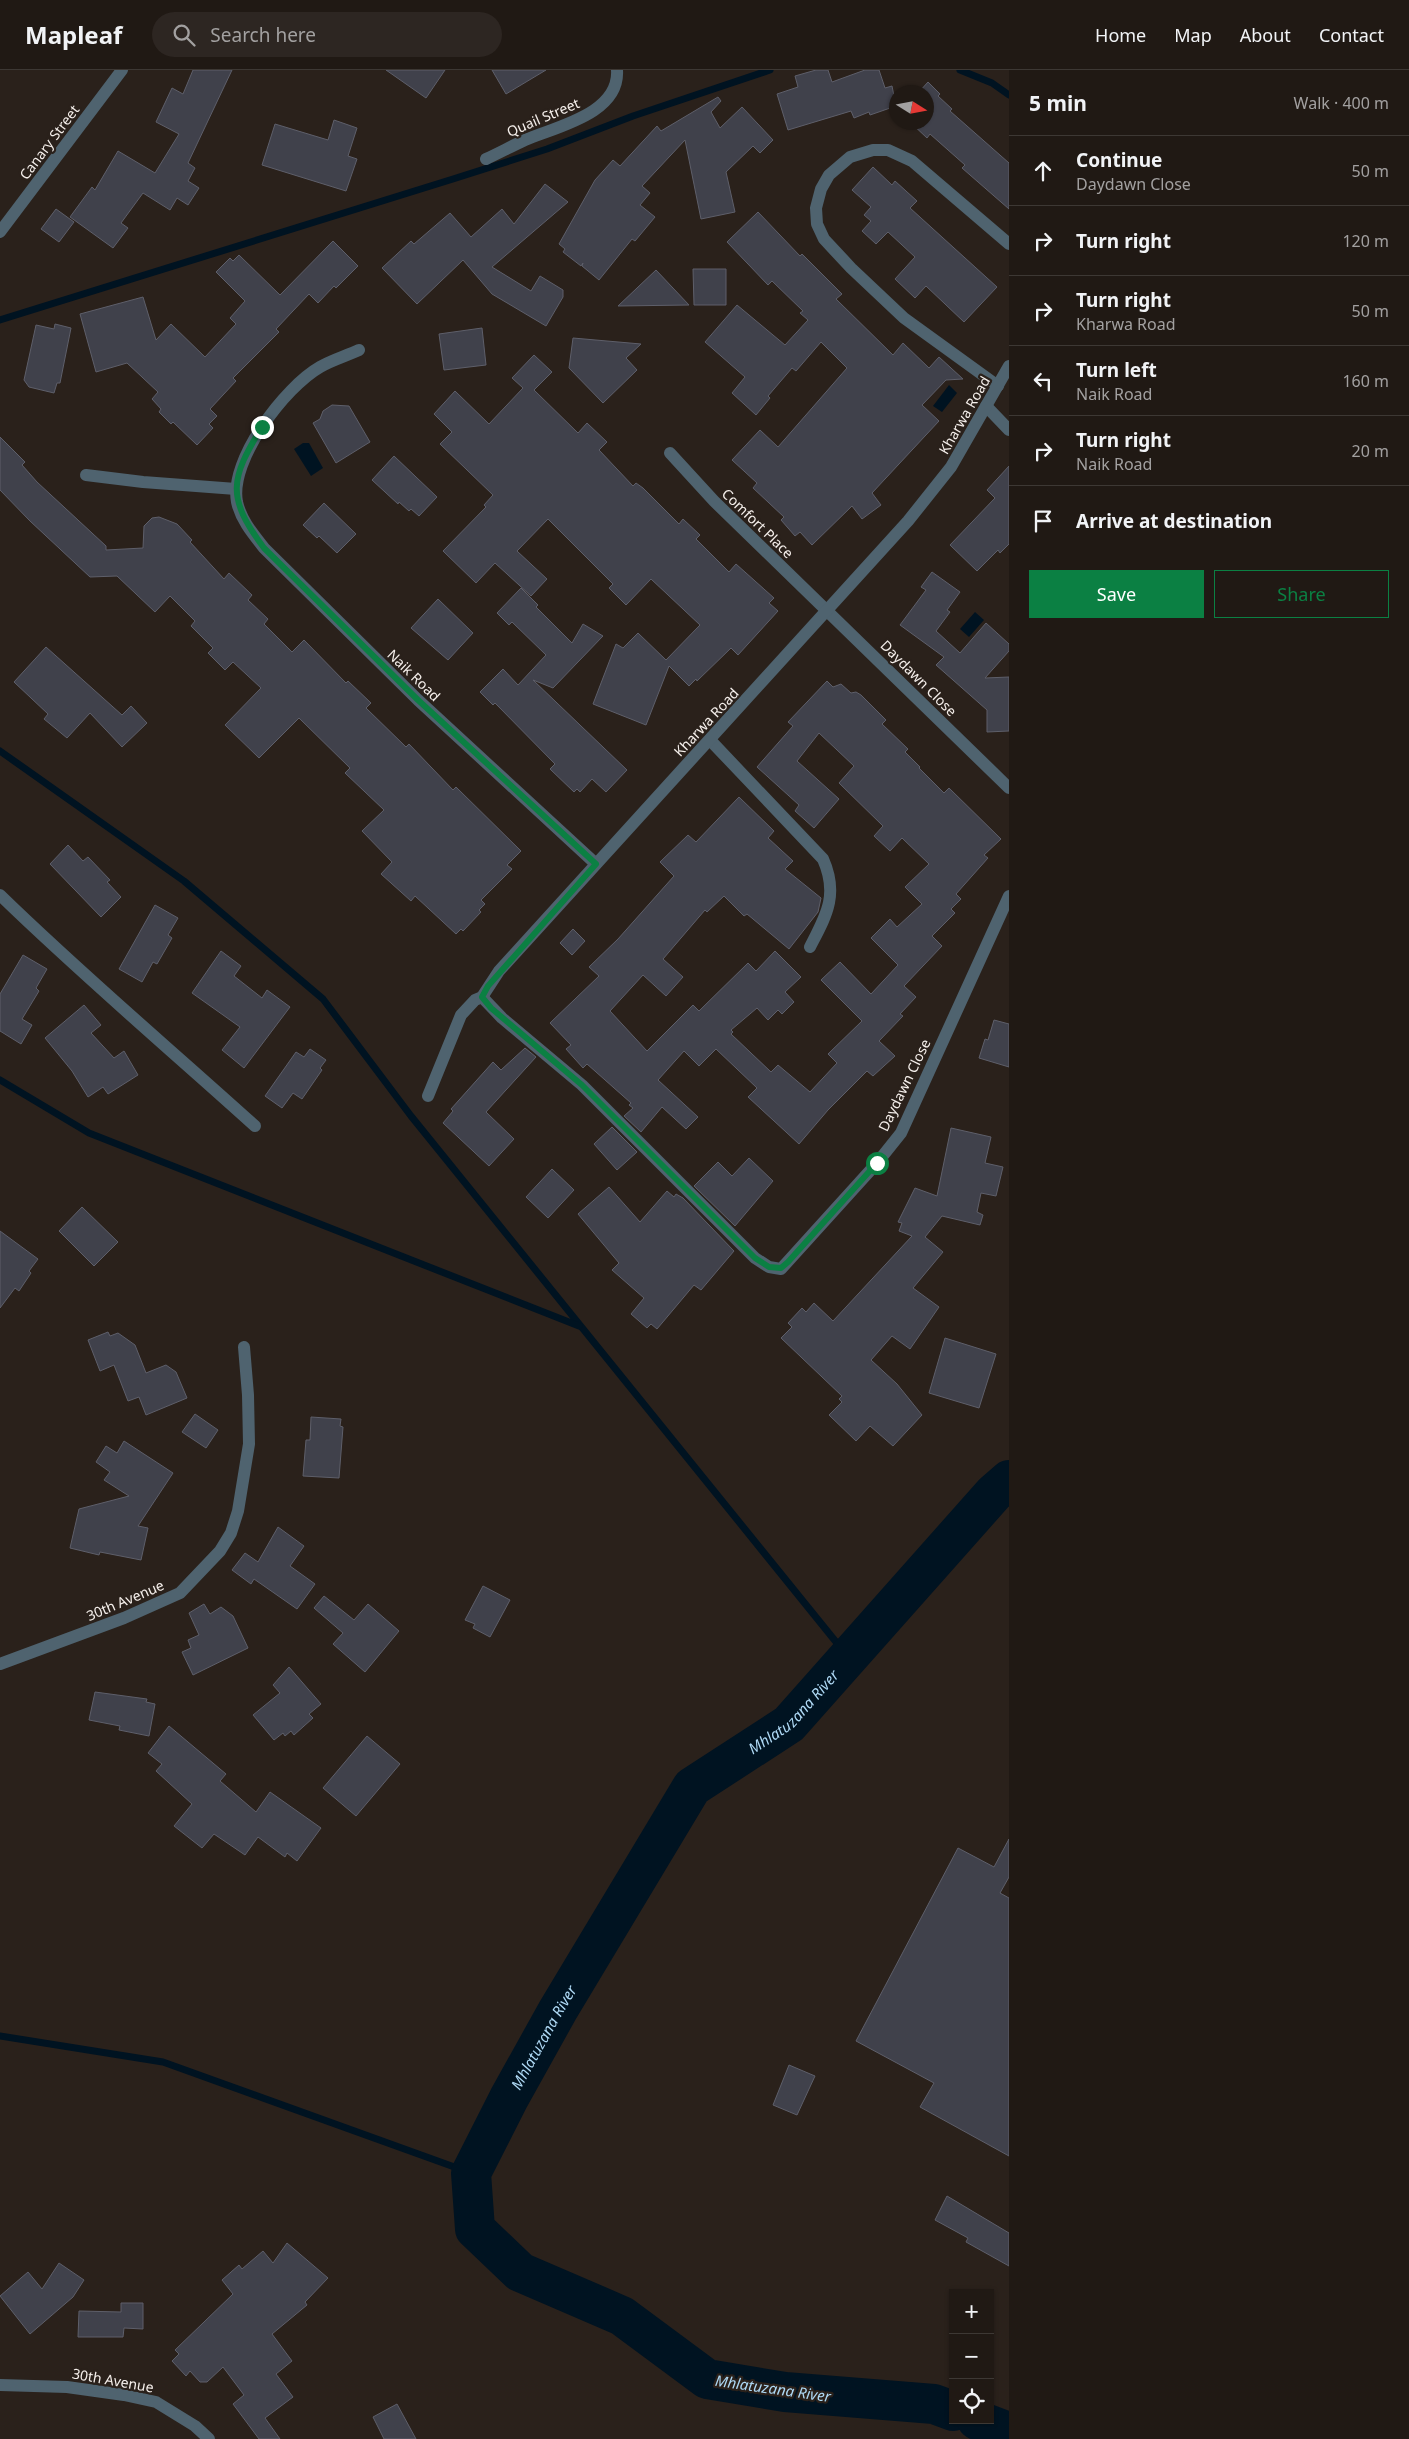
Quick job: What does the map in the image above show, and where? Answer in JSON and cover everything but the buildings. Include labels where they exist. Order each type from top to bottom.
[{"type":"street","name":"Canary Street","points":[[0,232],[122,70]]},
{"type":"street","name":"Quail Street","points":[[486,159],[525,140],[581,118],[603,104],[612,92],[617,70]]},
{"type":"street","points":[[998,386],[904,318],[851,268],[824,238],[817,224],[816,208],[821,189],[830,175],[850,157],[873,150],[888,150],[912,161],[1009,244]]},
{"type":"street","name":"Naik Road","points":[[359,350],[320,367],[305,378],[286,397],[262,427],[244,457],[238,473],[236,489],[238,504],[247,526],[264,548],[418,700],[596,864]]},
{"type":"street","name":"Kharwa Road","points":[[428,1096],[461,1015],[475,1000],[482,997],[499,972],[908,521],[951,467],[1009,366]]},
{"type":"street","points":[[986,406],[1009,430]]},
{"type":"street","name":"Comfort Place","points":[[670,453],[714,501],[828,611]]},
{"type":"street","points":[[86,475],[143,482],[236,489]]},
{"type":"street","name":"Daydawn Close","points":[[828,611],[1009,788]]},
{"type":"street","points":[[710,740],[824,859],[830,873],[831,893],[829,907],[810,947]]},
{"type":"street","points":[[0,895],[64,957],[167,1046],[255,1126]]},
{"type":"street","name":"Daydawn Close","points":[[482,997],[502,1018],[582,1085],[755,1258],[765,1265],[781,1268],[877,1163],[901,1133],[1009,896]]},
{"type":"street","name":"30th Avenue","points":[[0,1664],[124,1618],[180,1593],[220,1551],[231,1533],[238,1511],[249,1444],[248,1395],[244,1347]]},
{"type":"street","name":"30th Avenue","points":[[0,2385],[67,2387],[124,2395],[156,2402],[195,2426],[209,2439]]},
{"type":"water","points":[[949,385],[957,393],[942,412],[933,406]]},
{"type":"water","points":[[303,443],[309,443],[323,468],[311,476],[294,449]]},
{"type":"water","points":[[975,612],[984,620],[969,637],[960,629]]},
{"type":"waterway","points":[[0,320],[547,149],[633,116],[770,70]]},
{"type":"waterway","points":[[960,70],[992,83],[1009,95]]},
{"type":"waterway","points":[[0,751],[184,881],[323,999],[411,1116],[849,1658]]},
{"type":"waterway","points":[[0,1080],[89,1133],[579,1326]]},
{"type":"waterway","name":"Mhlatuzana River","points":[[949,2410],[934,2404],[785,2392],[707,2379],[622,2316],[520,2272],[475,2229],[471,2173],[509,2098],[558,2010],[692,1787],[789,1724],[994,1493],[1009,1480]]},
{"type":"waterway","points":[[0,2036],[163,2062],[471,2173]]},
{"type":"waterway","name":"Mhlatuzana River","points":[[988,2424],[1009,2432]]},
{"type":"route","points":[[262,427],[244,457],[238,473],[236,489],[238,504],[247,526],[264,548],[418,700],[596,864],[488,986],[482,997],[491,1008],[582,1085],[755,1258],[769,1267],[781,1268],[788,1262],[877,1163]]}]
